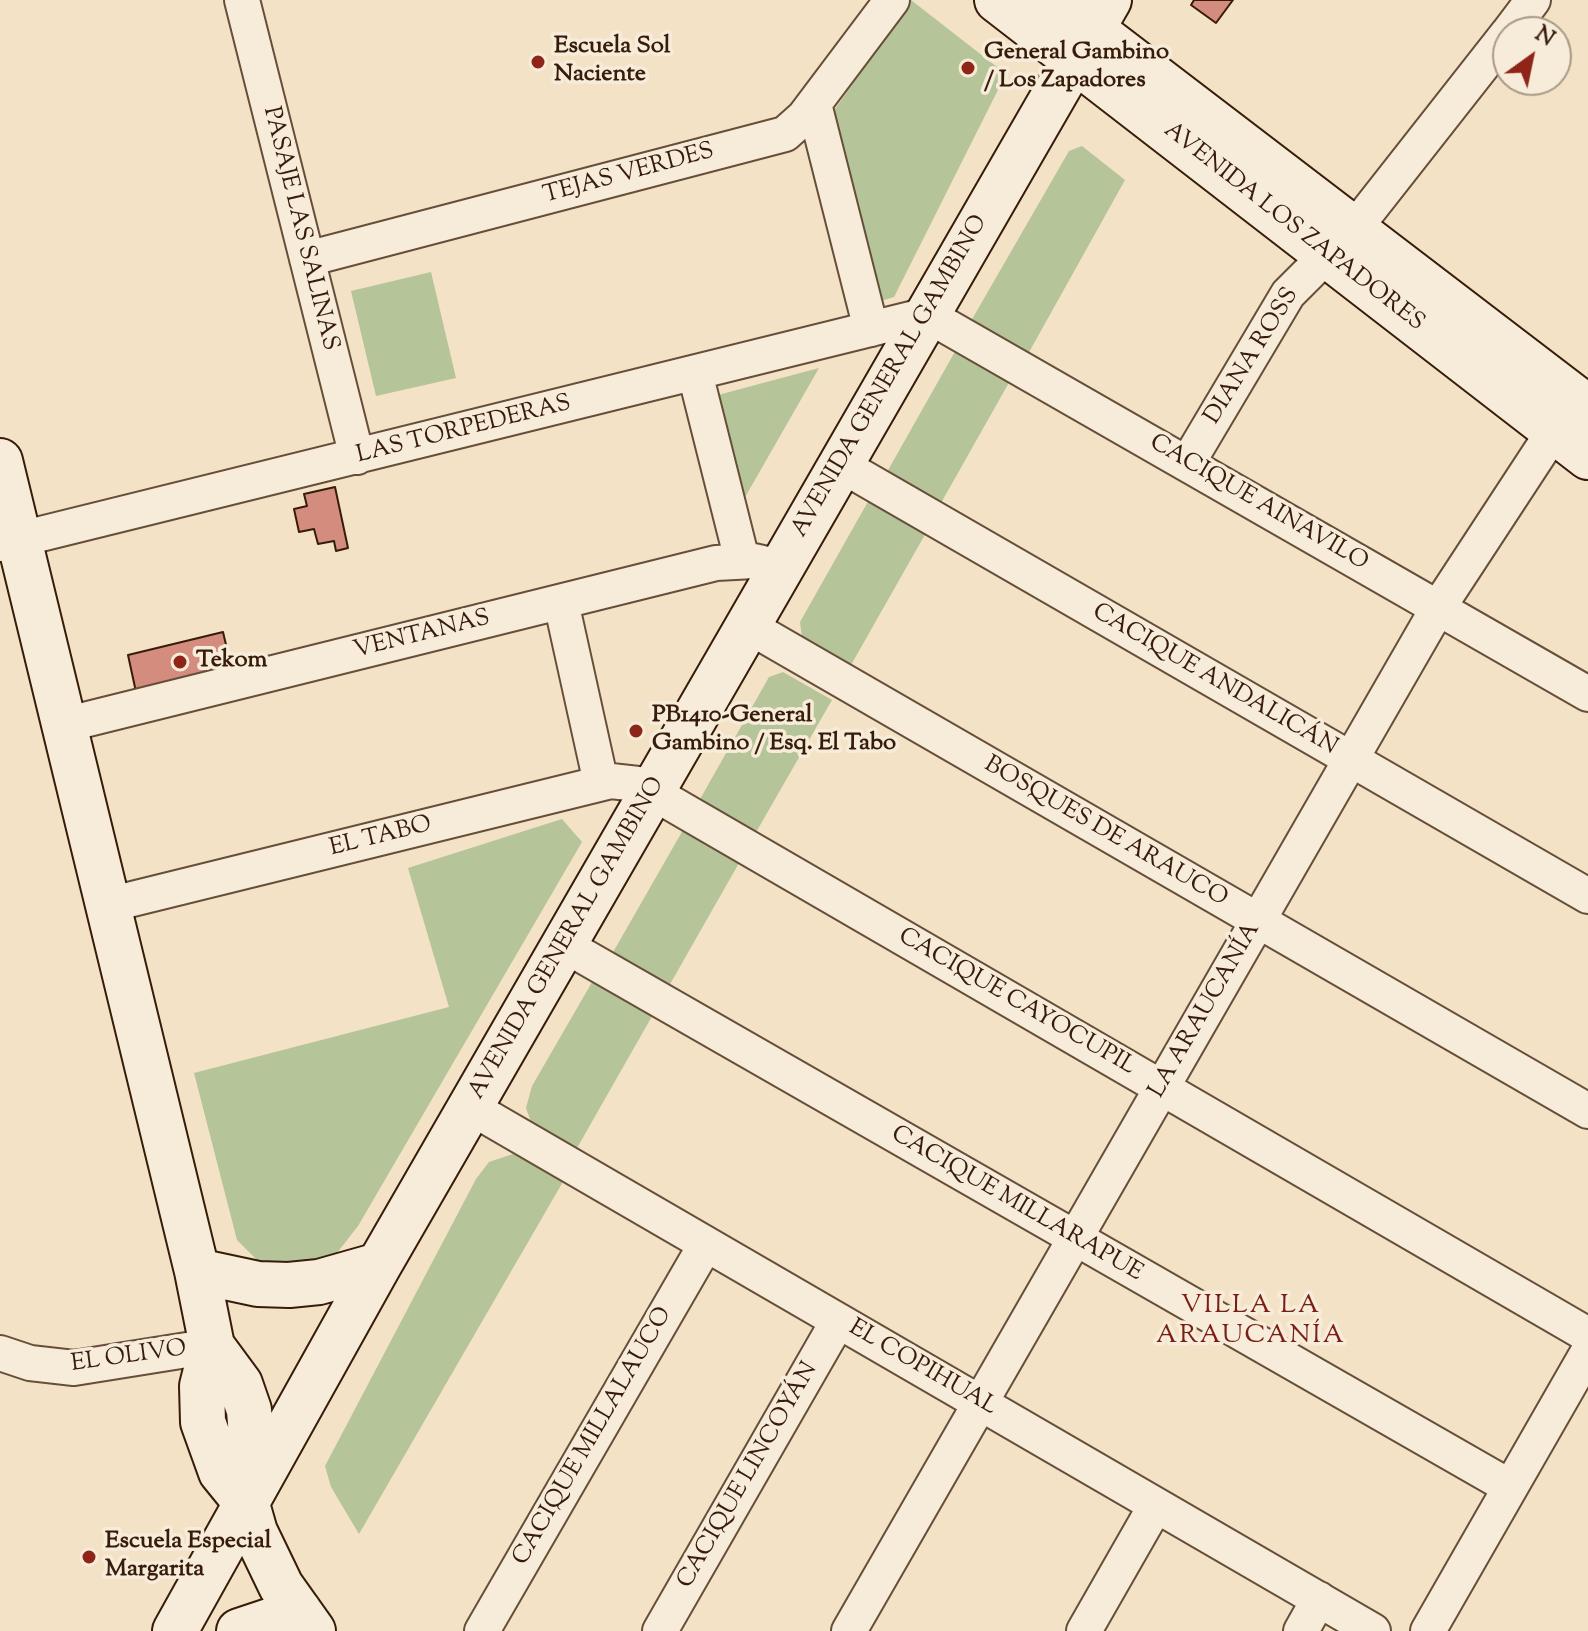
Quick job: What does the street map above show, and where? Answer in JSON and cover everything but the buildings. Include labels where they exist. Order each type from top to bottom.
[{"type":"main road","name":"AVENIDA LOS ZAPADORES","points":[[997,0],[1092,30]]},
{"type":"main road","name":"AVENIDA LOS ZAPADORES","points":[[1054,0],[1340,242],[1572,412],[1588,457]]},
{"type":"main road","name":"AVENIDA GENERAL GAMBINO","points":[[175,1631],[379,1265],[748,626],[762,564],[841,465],[1092,30]]},
{"type":"main road","points":[[0,461],[10,541],[64,725],[197,1271],[212,1346],[202,1386],[203,1422],[221,1472],[247,1504],[266,1559],[306,1621],[239,1631]]},
{"type":"main road","points":[[197,1271],[258,1284],[289,1285],[319,1282],[379,1265]]},
{"type":"street","name":"PASAJE LAS SALINAS","points":[[242,0],[357,457]]},
{"type":"street","name":"TEJAS VERDES","points":[[307,259],[776,137],[793,129],[892,0]]},
{"type":"street","name":"DIANA ROSS","points":[[1521,16],[1533,0]]},
{"type":"street","name":"DIANA ROSS","points":[[1187,464],[1288,294],[1340,242],[1492,53]]},
{"type":"street","points":[[814,104],[871,329]]},
{"type":"street","name":"LAS TORPEDERAS","points":[[10,541],[927,315]]},
{"type":"street","name":"CACIQUE AINAVILO","points":[[927,315],[1588,694]]},
{"type":"street","points":[[695,373],[762,564]]},
{"type":"street","name":"LA ARAUCANÍA","points":[[849,1631],[1438,608],[1572,412]]},
{"type":"street","name":"CACIQUE ANDALICÁN","points":[[841,465],[1588,896]]},
{"type":"street","name":"VENTANAS","points":[[64,725],[716,563],[762,564]]},
{"type":"street","points":[[561,602],[601,783]]},
{"type":"street","name":"BOSQUES DE ARAUCO","points":[[748,626],[1588,1111]]},
{"type":"street","name":"EL TABO","points":[[108,905],[601,783],[623,780],[652,792]]},
{"type":"street","name":"CACIQUE CAYOCUPIL","points":[[652,792],[1588,1335]]},
{"type":"street","name":"CACIQUE MILLARAPUE","points":[[564,945],[1510,1487]]},
{"type":"street","name":"EL COPIHUAL","points":[[470,1107],[1373,1631]]},
{"type":"street","name":"CACIQUE MILLALAUCO","points":[[482,1631],[706,1244]]},
{"type":"street","name":"CACIQUE LINCOYÁN","points":[[660,1631],[838,1321]]},
{"type":"street","name":"EL OLIVO","points":[[0,1353],[30,1363],[74,1368],[212,1346]]},
{"type":"street","points":[[1428,1631],[1588,1352]]},
{"type":"street","points":[[1084,1631],[1156,1505]]},
{"type":"street","points":[[1301,1631],[1319,1599]]},
{"type":"green space","points":[[911,0],[1006,74],[894,297],[857,308],[812,142]]},
{"type":"green space","points":[[1082,146],[1125,180],[1028,354],[971,321],[1069,151]]},
{"type":"green space","points":[[431,272],[456,378],[376,396],[351,291]]},
{"type":"green space","points":[[957,348],[1011,379],[941,503],[887,472]]},
{"type":"green space","points":[[819,368],[744,499],[718,395]]},
{"type":"green space","points":[[870,498],[927,531],[851,665],[802,637],[800,622]]},
{"type":"green space","points":[[783,672],[832,700],[755,834],[699,801],[769,677]]},
{"type":"green space","points":[[562,819],[582,842],[358,1226],[333,1258],[273,1268],[258,1261],[237,1240],[194,1073],[449,1007],[408,868]]},
{"type":"green space","points":[[683,830],[739,863],[669,986],[612,954]]},
{"type":"green space","points":[[595,977],[655,1011],[577,1148],[531,1122],[526,1108],[532,1086]]},
{"type":"green space","points":[[513,1154],[564,1180],[359,1534],[331,1487],[325,1466],[476,1179],[489,1162]]},
{"type":"place","name":"Escuela Sol Naciente","points":[[538,62]]},
{"type":"place","name":"General Gambino / Los Zapadores","points":[[968,68]]},
{"type":"place","name":"Tekom","points":[[180,662]]},
{"type":"place","name":"PB1410-General Gambino / Esq. El Tabo","points":[[636,731]]},
{"type":"place","name":"Escuela Especial Margarita","points":[[89,1557]]},
{"type":"district","name":"VILLA LA ARAUCANÍA","points":[[1251,1323]]}]
